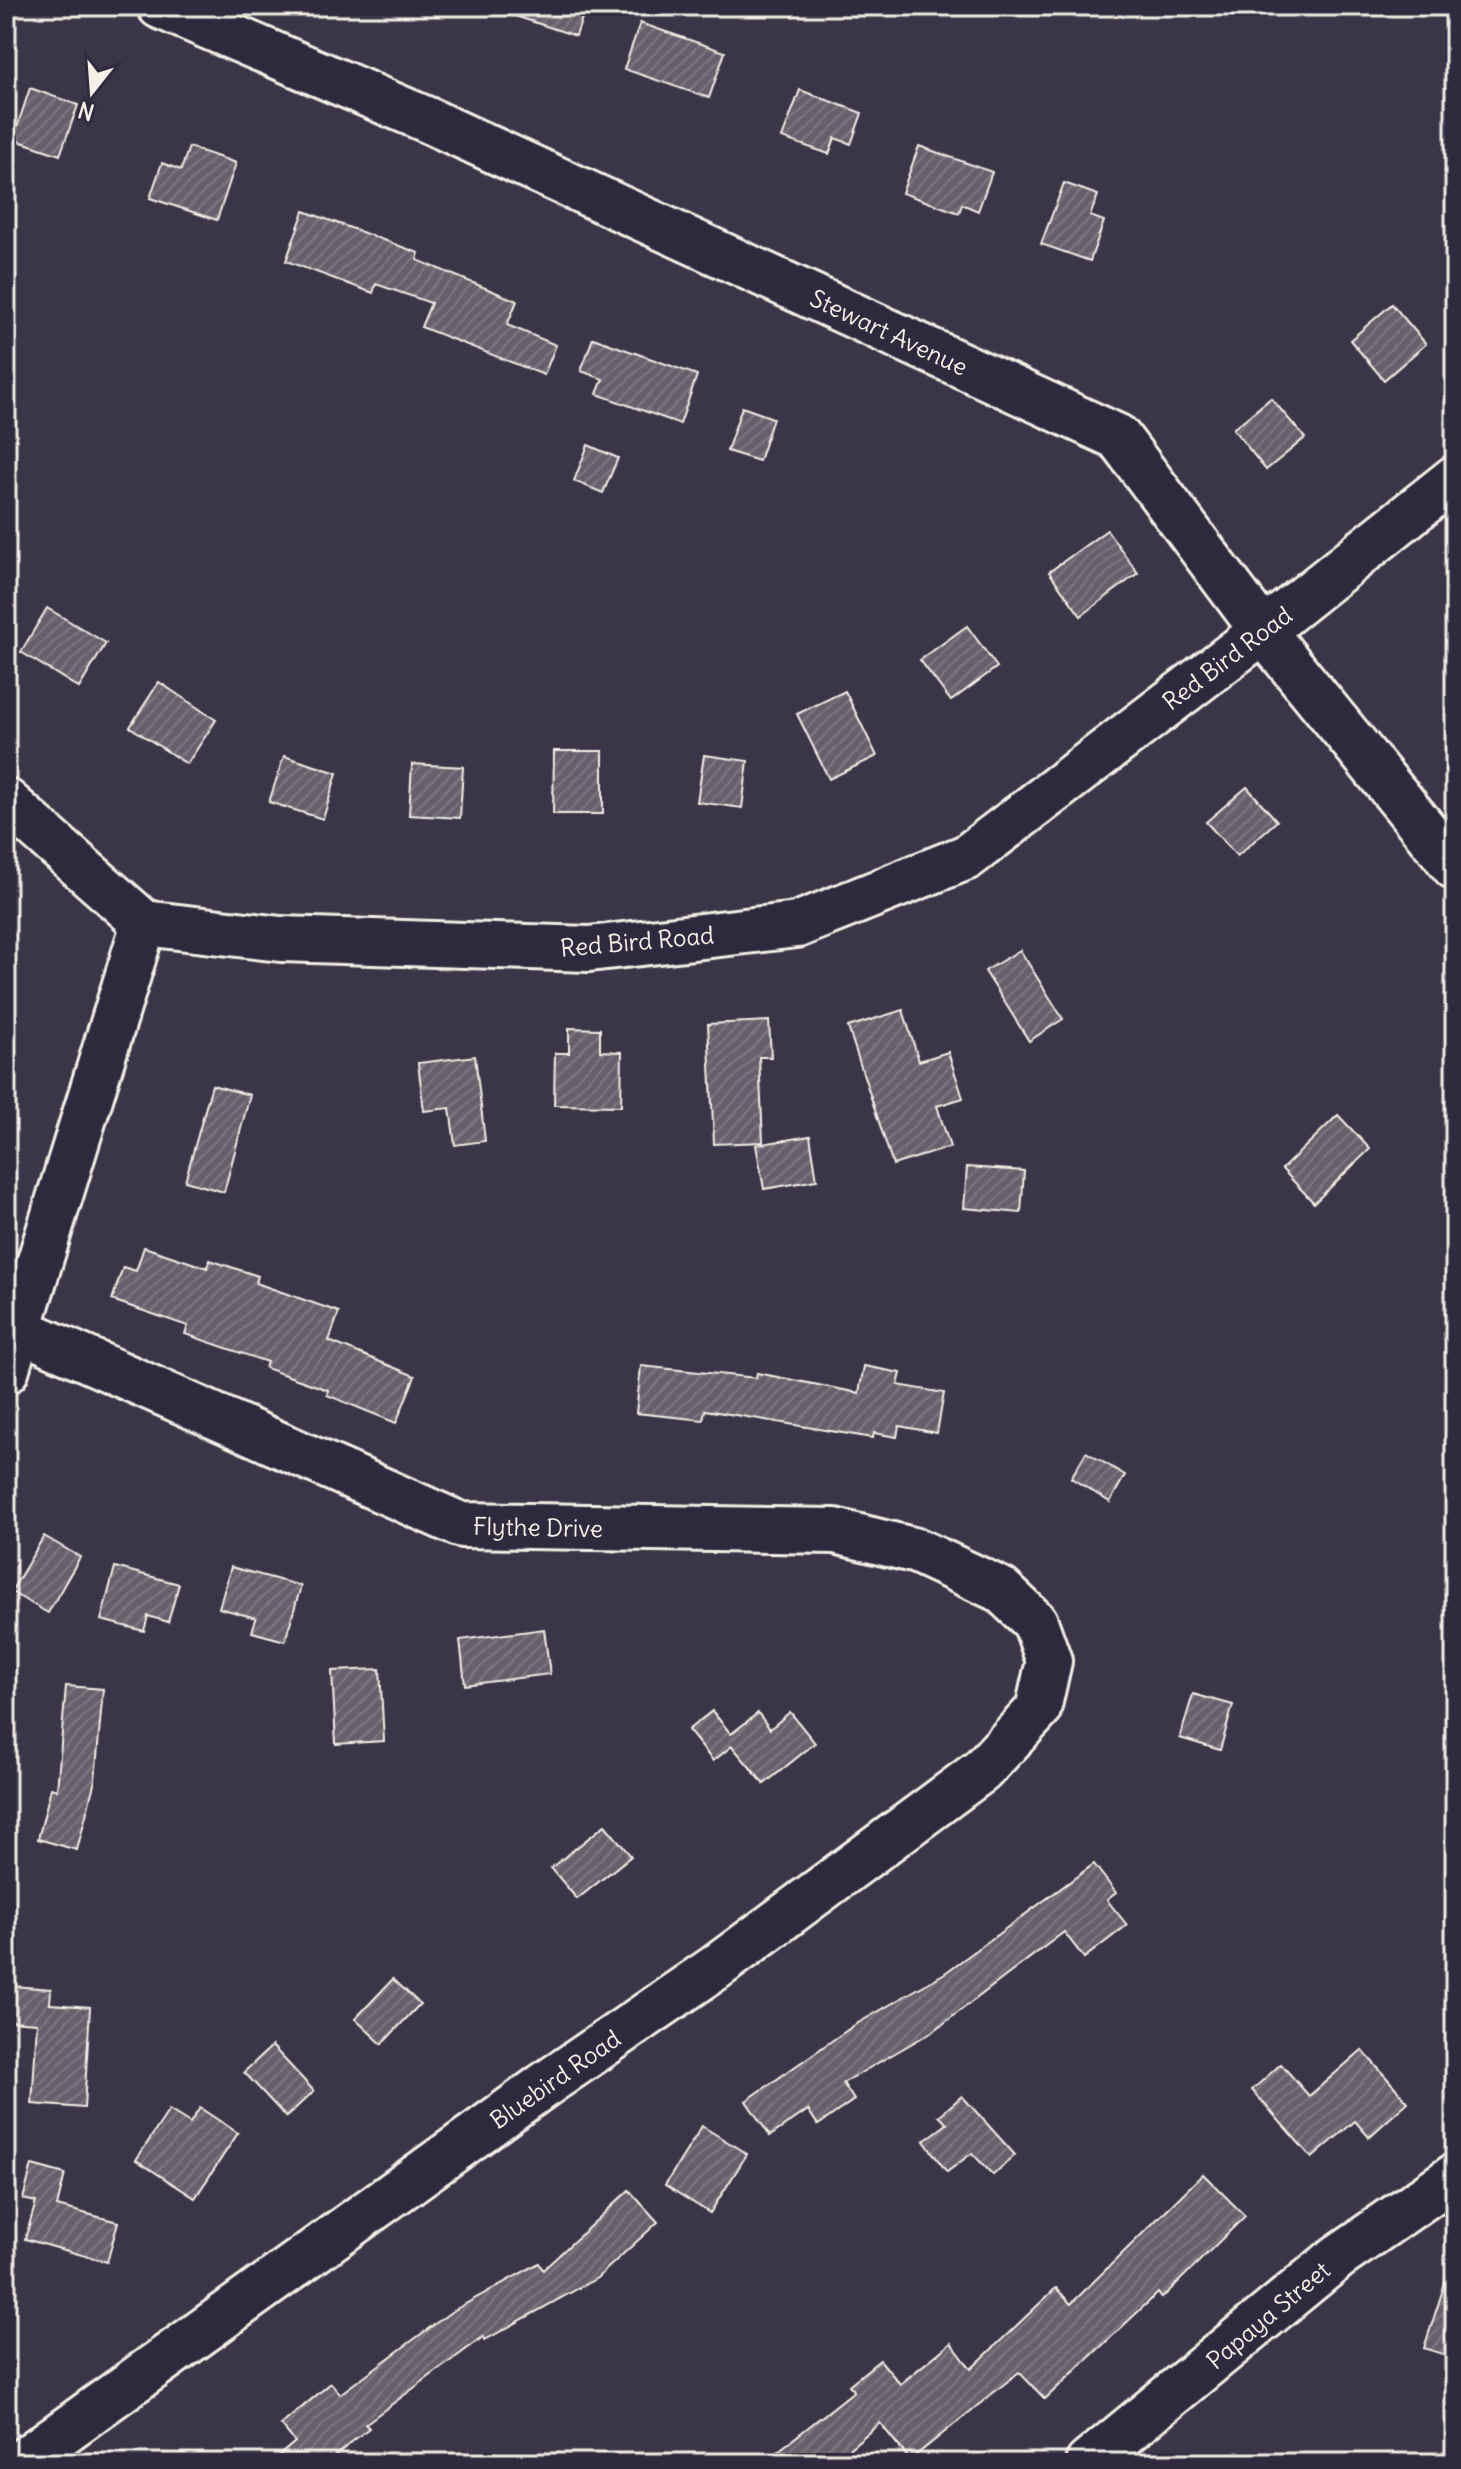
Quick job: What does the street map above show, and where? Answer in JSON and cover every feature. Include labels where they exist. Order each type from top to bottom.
[{"type":"street","name":"Stewart Avenue","points":[[160,6],[430,121],[1118,437],[1263,631],[1455,867]]},
{"type":"street","name":"Red Bird Road","points":[[144,923],[281,939],[589,949],[797,925],[967,857],[1263,631],[1455,478]]},
{"type":"street","points":[[6,801],[144,923],[6,1371]]},
{"type":"street","name":"Flythe Drive","points":[[18,1329],[461,1525],[835,1531],[917,1551],[1001,1590],[1035,1622],[1049,1661]]},
{"type":"street","name":"Bluebird Road","points":[[20,2463],[455,2148],[715,1968],[981,1771],[1038,1710],[1049,1661]]},
{"type":"street","name":"Papaya Street","points":[[1107,2458],[1338,2257],[1455,2176]]},
{"type":"building","points":[[501,6],[586,6],[576,36],[500,11]]},
{"type":"building","points":[[640,23],[725,52],[709,98],[624,69]]},
{"type":"building","points":[[30,88],[78,105],[60,155],[13,139]]},
{"type":"building","points":[[800,90],[862,113],[851,144],[835,138],[829,154],[782,138]]},
{"type":"building","points":[[919,146],[992,172],[978,211],[962,204],[959,213],[902,193]]},
{"type":"building","points":[[189,147],[236,163],[217,220],[150,198],[162,163],[181,170]]},
{"type":"building","points":[[1064,183],[1098,195],[1090,216],[1104,221],[1090,261],[1041,244]]},
{"type":"building","points":[[304,211],[419,253],[417,260],[517,301],[507,325],[556,345],[544,375],[421,327],[431,303],[376,284],[373,293],[286,261]]},
{"type":"building","points":[[1392,304],[1426,344],[1384,380],[1350,340]]},
{"type":"building","points":[[593,338],[697,375],[680,424],[597,394],[603,379],[581,371]]},
{"type":"building","points":[[1271,398],[1305,438],[1266,470],[1233,429]]},
{"type":"building","points":[[742,407],[773,418],[759,461],[727,451]]},
{"type":"building","points":[[588,445],[618,458],[603,493],[574,481]]},
{"type":"building","points":[[1107,530],[1138,573],[1081,616],[1049,572]]},
{"type":"building","points":[[47,608],[106,643],[79,688],[21,652]]},
{"type":"building","points":[[967,626],[997,667],[951,701],[920,660]]},
{"type":"building","points":[[159,682],[216,720],[187,764],[130,727]]},
{"type":"building","points":[[845,691],[877,756],[829,779],[797,714]]},
{"type":"building","points":[[554,751],[603,751],[603,814],[553,814]]},
{"type":"building","points":[[704,755],[748,761],[742,808],[697,802]]},
{"type":"building","points":[[284,756],[337,773],[323,819],[269,802]]},
{"type":"building","points":[[412,764],[463,767],[460,818],[409,815]]},
{"type":"building","points":[[1247,787],[1277,821],[1237,856],[1206,822]]},
{"type":"building","points":[[1020,950],[1063,1019],[1029,1041],[985,971]]},
{"type":"building","points":[[903,1010],[919,1061],[948,1052],[963,1098],[937,1106],[950,1147],[893,1165],[848,1027]]},
{"type":"building","points":[[769,1021],[771,1057],[759,1057],[763,1142],[714,1144],[708,1024]]},
{"type":"building","points":[[569,1028],[600,1029],[600,1051],[622,1052],[621,1106],[554,1105],[555,1053],[569,1053]]},
{"type":"building","points":[[475,1056],[485,1141],[455,1145],[450,1108],[424,1111],[418,1063]]},
{"type":"building","points":[[212,1085],[250,1095],[224,1192],[185,1181]]},
{"type":"building","points":[[1338,1115],[1370,1149],[1314,1203],[1282,1169]]},
{"type":"building","points":[[810,1136],[817,1180],[764,1189],[756,1145]]},
{"type":"building","points":[[967,1167],[1024,1171],[1021,1213],[964,1208]]},
{"type":"building","points":[[144,1247],[207,1268],[210,1260],[258,1276],[256,1283],[339,1312],[329,1341],[415,1376],[396,1423],[327,1395],[328,1390],[265,1368],[267,1362],[185,1334],[188,1326],[112,1300],[123,1267],[136,1271]]},
{"type":"building","points":[[641,1366],[756,1378],[757,1373],[859,1393],[864,1366],[901,1373],[898,1385],[944,1393],[937,1433],[899,1426],[897,1437],[874,1433],[873,1438],[705,1410],[703,1420],[636,1413]]},
{"type":"building","points":[[1086,1452],[1125,1475],[1110,1502],[1071,1478]]},
{"type":"building","points":[[44,1536],[80,1557],[48,1613],[11,1592]]},
{"type":"building","points":[[115,1567],[179,1584],[168,1622],[148,1616],[144,1631],[101,1620]]},
{"type":"building","points":[[231,1567],[301,1586],[285,1641],[252,1632],[256,1618],[219,1608]]},
{"type":"building","points":[[544,1629],[550,1674],[465,1685],[460,1640]]},
{"type":"building","points":[[380,1669],[384,1741],[336,1744],[332,1671]]},
{"type":"building","points":[[66,1686],[103,1689],[95,1780],[77,1850],[38,1839],[51,1788],[57,1790]]},
{"type":"building","points":[[1193,1694],[1233,1705],[1220,1750],[1180,1738]]},
{"type":"building","points":[[712,1711],[731,1734],[758,1713],[770,1729],[790,1712],[815,1743],[764,1784],[732,1746],[713,1761],[688,1730]]},
{"type":"building","points":[[605,1825],[631,1856],[577,1899],[551,1868]]},
{"type":"building","points":[[1094,1864],[1116,1893],[1107,1900],[1127,1925],[1084,1958],[1064,1932],[935,2030],[843,2083],[854,2100],[818,2125],[808,2110],[770,2136],[746,2101],[853,2026],[945,1973]]},
{"type":"building","points":[[393,1979],[420,2004],[382,2044],[355,2019]]},
{"type":"building","points":[[12,1986],[51,1989],[50,2004],[90,2007],[84,2108],[32,2104],[37,2023],[9,2021]]},
{"type":"building","points":[[272,2046],[314,2091],[286,2117],[244,2072]]},
{"type":"building","points":[[1362,2050],[1408,2102],[1369,2137],[1355,2121],[1312,2158],[1252,2090],[1281,2064],[1309,2096]]},
{"type":"building","points":[[962,2096],[1015,2155],[993,2175],[972,2153],[947,2172],[924,2141],[947,2124],[939,2116]]},
{"type":"building","points":[[200,2108],[238,2133],[195,2198],[136,2160],[169,2110],[190,2123]]},
{"type":"building","points":[[702,2126],[747,2154],[710,2213],[665,2185]]},
{"type":"building","points":[[32,2165],[65,2174],[57,2206],[118,2222],[107,2262],[25,2239],[36,2202],[23,2199]]},
{"type":"building","points":[[1203,2174],[1245,2216],[1162,2298],[1158,2293],[1045,2399],[1019,2372],[910,2460],[880,2423],[832,2463],[763,2463],[854,2391],[849,2385],[880,2360],[900,2384],[951,2343],[971,2369],[1056,2288],[1071,2304]]},
{"type":"building","points":[[629,2190],[658,2222],[597,2278],[485,2340],[483,2337],[365,2424],[369,2428],[326,2463],[270,2463],[295,2442],[281,2425],[331,2383],[340,2394],[451,2312],[539,2263],[543,2270]]},
{"type":"building","points":[[1449,2271],[1455,2272],[1455,2358],[1424,2348]]}]
